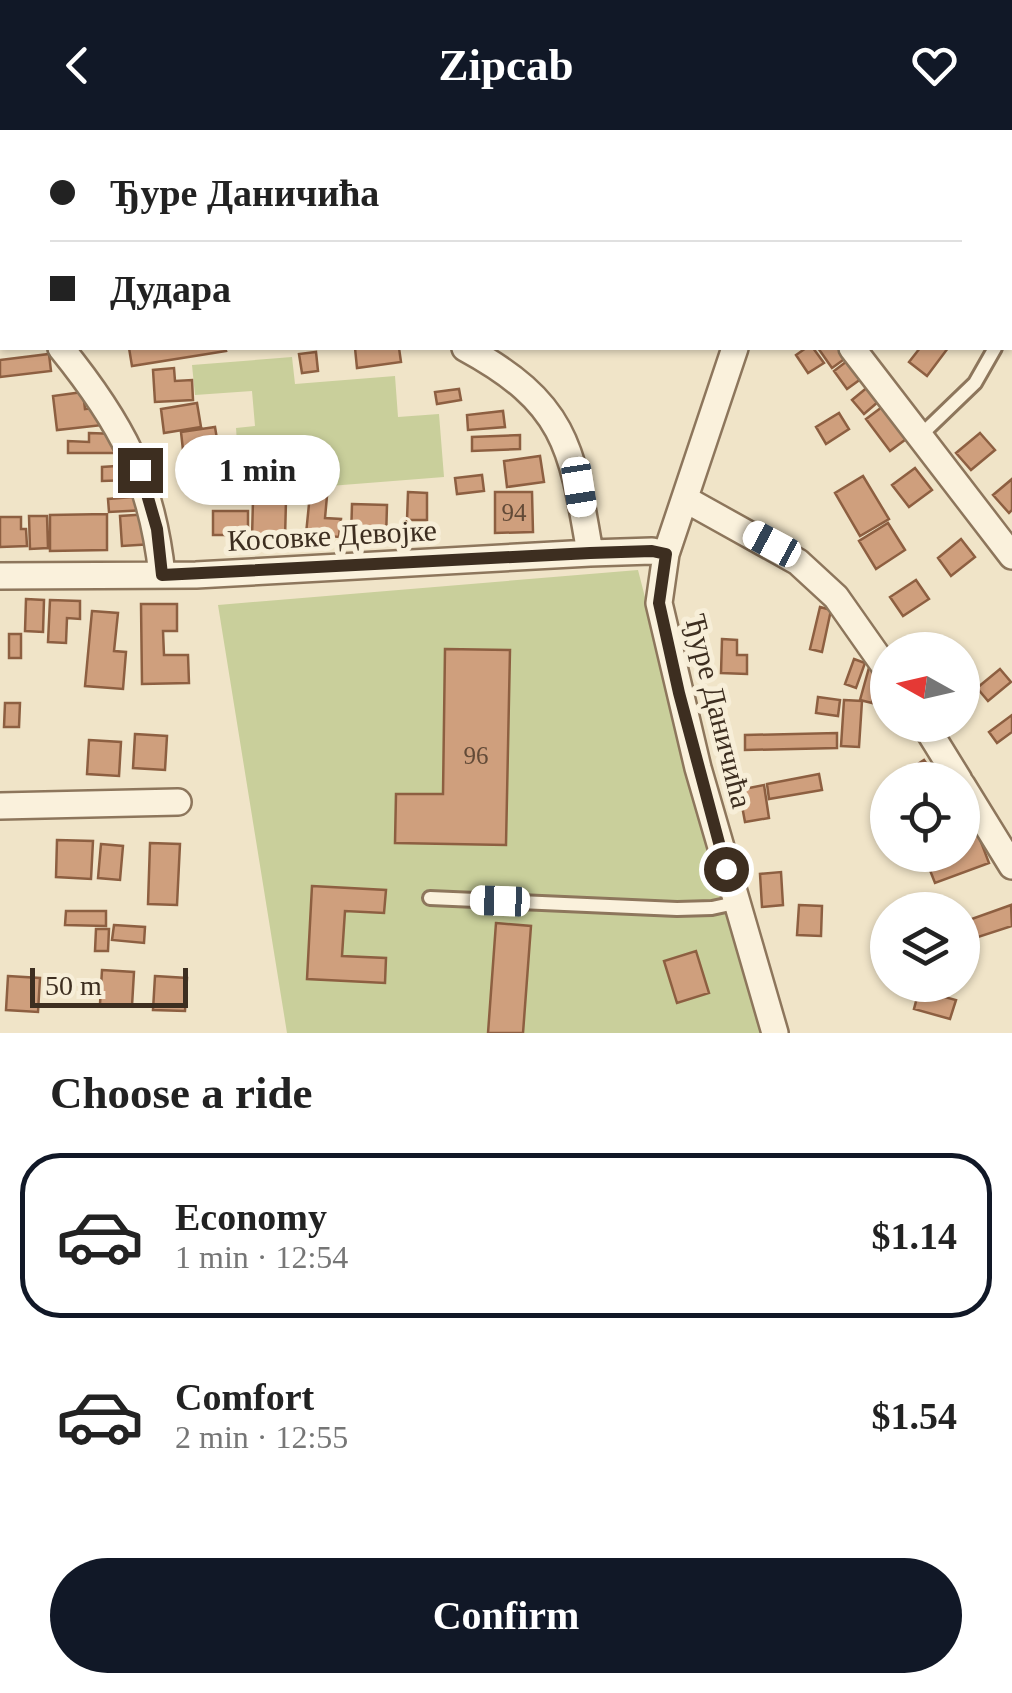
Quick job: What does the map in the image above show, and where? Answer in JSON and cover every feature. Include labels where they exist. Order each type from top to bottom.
[{"type":"street","points":[[63,350],[92,389],[140,470],[157,529],[162,575]]},
{"type":"street","points":[[468,350],[503,368],[526,386],[552,418],[568,449],[590,553]]},
{"type":"street","name":"Ђуре Даничића","points":[[734,350],[666,554],[659,603],[684,712],[774,1033]]},
{"type":"street","points":[[854,350],[1012,556]]},
{"type":"street","points":[[684,498],[798,562],[836,597],[870,645]]},
{"type":"street","name":"Косовке Девојке","points":[[0,576],[162,575],[590,553],[666,554]]},
{"type":"street","points":[[0,806],[178,802]]},
{"type":"street","points":[[980,814],[1012,866]]},
{"type":"lane","points":[[921,435],[974,383],[993,350]]},
{"type":"lane","points":[[430,898],[677,909],[736,903]]},
{"type":"green space","points":[[292,357],[295,384],[395,376],[398,417],[439,414],[444,477],[317,487],[314,464],[239,471],[236,428],[255,426],[252,391],[195,395],[192,365]]},
{"type":"green space","points":[[638,570],[719,885],[764,1033],[287,1033],[218,605]]},
{"type":"building","points":[[129,350],[226,351],[132,366]]},
{"type":"building","points":[[355,350],[399,350],[401,362],[357,368]]},
{"type":"building","points":[[814,350],[824,363],[808,373],[796,355]]},
{"type":"building","points":[[819,350],[846,350],[850,355],[832,368]]},
{"type":"building","points":[[918,350],[946,350],[927,376],[909,362]]},
{"type":"building","points":[[316,352],[318,371],[302,373],[299,354]]},
{"type":"building","points":[[49,354],[51,371],[0,377],[0,360]]},
{"type":"building","points":[[851,358],[865,376],[847,389],[834,371]]},
{"type":"building","points":[[174,368],[175,381],[192,380],[193,400],[155,402],[153,370]]},
{"type":"building","points":[[875,381],[886,395],[864,414],[852,400]]},
{"type":"building","points":[[459,389],[461,400],[437,404],[435,392]]},
{"type":"building","points":[[83,392],[85,409],[101,407],[103,425],[57,430],[53,396]]},
{"type":"building","points":[[890,401],[913,434],[890,451],[866,419]]},
{"type":"building","points":[[197,403],[201,427],[164,433],[161,409]]},
{"type":"building","points":[[503,411],[505,427],[468,430],[467,415]]},
{"type":"building","points":[[839,413],[849,429],[826,444],[816,427]]},
{"type":"building","points":[[215,427],[218,445],[183,450],[181,432]]},
{"type":"building","points":[[89,433],[117,434],[117,453],[68,453],[68,441],[89,442]]},
{"type":"building","points":[[980,433],[995,450],[971,470],[956,453]]},
{"type":"building","points":[[520,435],[520,449],[472,451],[472,437]]},
{"type":"building","points":[[228,449],[230,476],[195,479],[192,452]]},
{"type":"building","points":[[540,456],[544,482],[507,487],[504,461]]},
{"type":"building","points":[[131,465],[132,480],[102,481],[102,467]]},
{"type":"building","points":[[915,468],[932,490],[909,507],[892,485]]},
{"type":"building","points":[[305,473],[306,488],[252,492],[251,476]]},
{"type":"building","points":[[482,475],[484,491],[457,494],[455,478]]},
{"type":"building","points":[[863,476],[889,519],[860,536],[835,493]]},
{"type":"building","points":[[1012,479],[1012,510],[1009,513],[993,495]]},
{"type":"building","points":[[408,492],[427,493],[427,520],[407,520]]},
{"type":"building","points":[[495,492],[532,492],[533,532],[495,533]]},
{"type":"building","points":[[310,494],[327,496],[325,518],[341,519],[339,537],[306,534]]},
{"type":"building","points":[[145,496],[146,510],[109,512],[108,499]]},
{"type":"building","points":[[253,500],[286,500],[285,539],[252,538]]},
{"type":"building","points":[[352,504],[387,505],[386,539],[351,538]]},
{"type":"building","points":[[213,511],[248,511],[248,535],[213,535]]},
{"type":"building","points":[[107,514],[107,550],[50,551],[50,515]]},
{"type":"building","points":[[150,514],[153,544],[122,546],[120,516]]},
{"type":"building","points":[[29,516],[47,516],[48,548],[30,549]]},
{"type":"building","points":[[0,517],[21,517],[27,546],[0,547]]},
{"type":"building","points":[[888,523],[905,550],[876,569],[859,541]]},
{"type":"building","points":[[961,539],[975,557],[951,576],[938,558]]},
{"type":"building","points":[[916,580],[929,599],[903,616],[890,597]]},
{"type":"building","points":[[26,599],[44,600],[43,632],[25,631]]},
{"type":"building","points":[[50,600],[80,601],[80,619],[67,618],[66,643],[48,642]]},
{"type":"building","points":[[141,604],[177,604],[177,631],[163,631],[164,655],[188,655],[189,683],[142,684]]},
{"type":"building","points":[[820,607],[831,610],[822,652],[810,649]]},
{"type":"building","points":[[92,611],[118,613],[114,651],[126,652],[123,689],[85,686]]},
{"type":"building","points":[[9,634],[21,634],[21,658],[9,658]]},
{"type":"building","points":[[722,639],[737,640],[737,655],[747,655],[747,674],[721,673]]},
{"type":"building","points":[[445,649],[510,650],[506,845],[395,843],[396,794],[443,794]]},
{"type":"building","points":[[854,659],[865,663],[856,688],[845,684]]},
{"type":"building","points":[[870,664],[870,702],[860,700]]},
{"type":"building","points":[[1000,669],[1011,682],[988,701],[980,686]]},
{"type":"building","points":[[818,697],[840,700],[838,716],[816,713]]},
{"type":"building","points":[[844,700],[862,701],[859,747],[841,746]]},
{"type":"building","points":[[5,703],[20,703],[19,727],[4,727]]},
{"type":"building","points":[[1012,715],[1012,732],[997,743],[989,732]]},
{"type":"building","points":[[837,733],[837,748],[745,750],[745,735]]},
{"type":"building","points":[[135,734],[167,736],[165,770],[133,768]]},
{"type":"building","points":[[89,740],[121,742],[119,776],[87,774]]},
{"type":"building","points":[[819,774],[822,790],[769,799],[767,784]]},
{"type":"building","points":[[764,785],[769,818],[745,822],[739,790]]},
{"type":"building","points":[[980,839],[989,863],[980,866]]},
{"type":"building","points":[[57,840],[93,841],[91,879],[56,877]]},
{"type":"building","points":[[150,843],[180,844],[177,905],[148,904]]},
{"type":"building","points":[[101,844],[123,846],[120,880],[98,878]]},
{"type":"building","points":[[781,872],[783,905],[762,907],[760,874]]},
{"type":"building","points":[[931,872],[965,872],[935,883]]},
{"type":"building","points":[[312,886],[386,890],[384,913],[345,911],[342,956],[386,958],[385,983],[307,979]]},
{"type":"building","points":[[799,905],[822,906],[821,936],[797,935]]},
{"type":"building","points":[[1011,905],[1012,926],[980,936],[980,916]]},
{"type":"building","points":[[66,911],[106,911],[106,926],[65,925]]},
{"type":"building","points":[[496,923],[531,926],[523,1033],[488,1033]]},
{"type":"building","points":[[114,925],[145,927],[144,943],[112,940]]},
{"type":"building","points":[[96,929],[109,929],[108,951],[95,951]]},
{"type":"building","points":[[696,951],[709,993],[677,1003],[664,961]]},
{"type":"building","points":[[102,970],[134,972],[132,1006],[100,1004]]},
{"type":"building","points":[[8,976],[40,978],[38,1012],[6,1010]]},
{"type":"building","points":[[155,976],[187,978],[185,1011],[153,1010]]},
{"type":"building","points":[[916,1002],[955,1002],[950,1019],[914,1009]]},
{"type":"route","points":[[140,470],[157,529],[162,575],[590,553],[666,554],[659,603],[726,869]]}]
